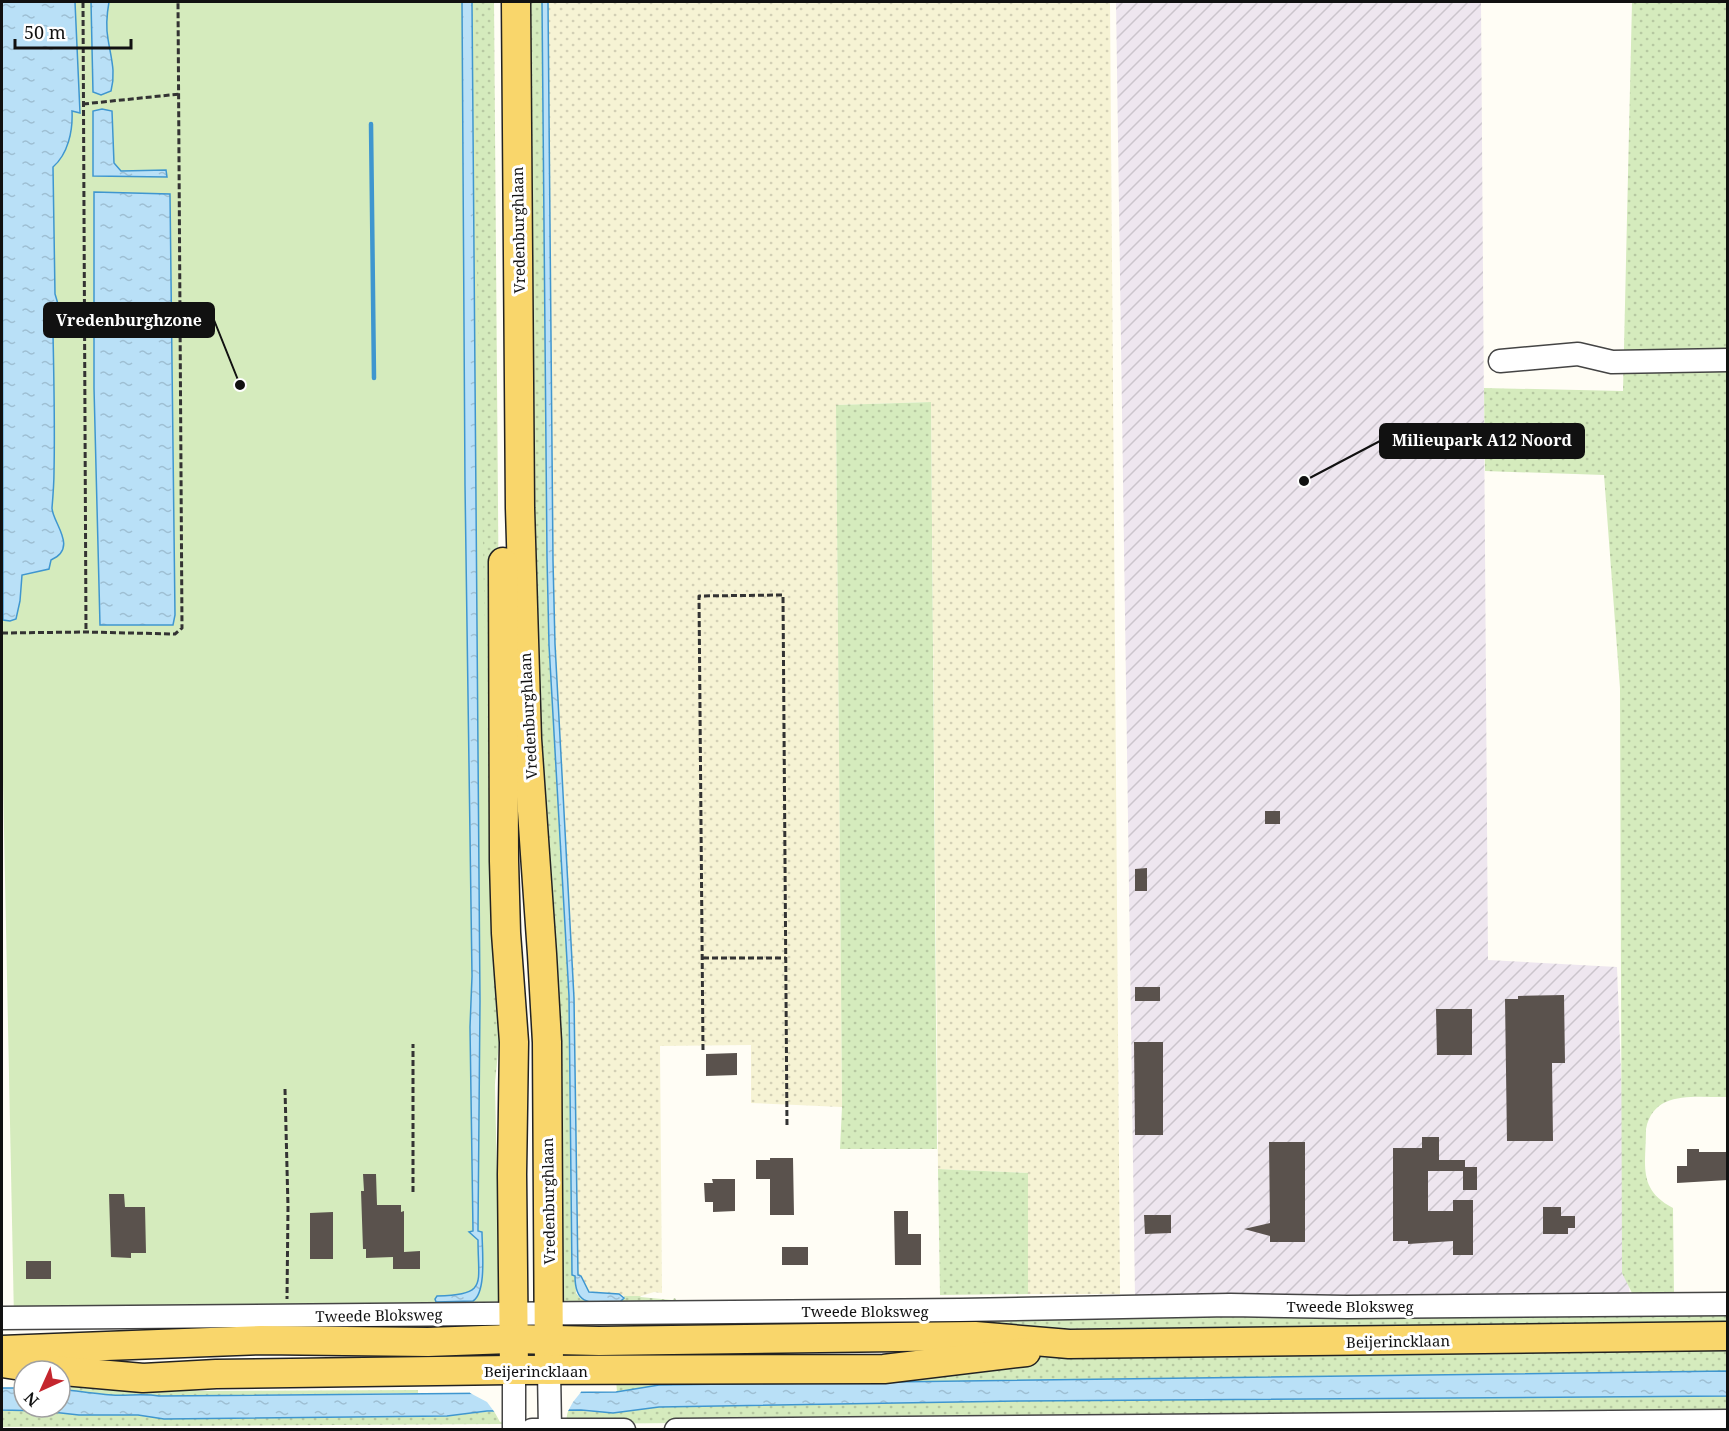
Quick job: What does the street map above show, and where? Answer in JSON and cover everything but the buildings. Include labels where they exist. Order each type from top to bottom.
[{"type":"main road","name":"Vredenburghlaan","points":[[498,2],[504,861],[506,933],[514,1042],[514,1380]]},
{"type":"main road","name":"Vredenburghlaan","points":[[516,2],[520,508],[527,739],[543,954],[547,1042],[549,1380]]},
{"type":"main road","name":"Beijerincklaan","points":[[2,1350],[261,1340],[428,1342],[513,1326],[975,1336],[1070,1344],[1728,1336]]},
{"type":"main road","name":"Beijerincklaan","points":[[2,1363],[143,1378],[216,1374],[430,1371],[514,1380],[549,1380],[884,1369],[1004,1356],[1070,1344]]},
{"type":"street","points":[[1500,361],[1578,354],[1612,362],[1728,360]]},
{"type":"street","name":"Tweede Bloksweg","points":[[549,1326],[949,1310],[1230,1305],[1347,1307],[1728,1304]]},
{"type":"street","name":"Tweede Bloksweg","points":[[2,1318],[287,1316],[513,1326]]},
{"type":"street","name":"Vredenburghlaan","points":[[514,1380],[514,1422]]},
{"type":"street","name":"Vredenburghlaan","points":[[549,1380],[550,1424]]},
{"type":"street","points":[[676,1430],[1517,1426],[1728,1421]]},
{"type":"street","points":[[532,1430],[550,1424],[624,1430]]},
{"type":"path","points":[[82,2],[86,632]]},
{"type":"path","points":[[2,633],[175,634],[182,628],[178,2]]},
{"type":"path","points":[[83,104],[180,94]]},
{"type":"path","points":[[703,1050],[699,596],[783,595],[787,1127]]},
{"type":"path","points":[[703,958],[786,958]]},
{"type":"path","points":[[413,1044],[413,1192]]},
{"type":"path","points":[[285,1089],[288,1208],[287,1316]]},
{"type":"shaded area","points":[[548,2],[1110,2],[1120,1294],[1028,1294],[1027,1173],[938,1169],[931,402],[836,405],[842,1107],[751,1103],[751,1045],[660,1046],[662,1293],[624,1296],[592,1292],[587,1290],[581,1276],[578,1275],[574,998],[555,644],[553,561]]},
{"type":"shaded area","points":[[1116,2],[1481,2],[1488,960],[1617,967],[1630,1306],[1135,1297]]},
{"type":"green space","points":[[2,2],[471,2],[500,1314],[14,1319],[2,732]]},
{"type":"green space","points":[[472,2],[494,2],[502,1012],[494,1093],[480,1001]]},
{"type":"green space","points":[[520,2],[542,2],[549,645],[569,996],[576,1293],[581,1299],[641,1296],[673,1300],[674,1298],[675,1302],[563,1307],[555,1295]]},
{"type":"green space","points":[[1632,2],[1727,2],[1728,1097],[1690,1097],[1667,1102],[1658,1107],[1651,1116],[1646,1129],[1645,1165],[1649,1184],[1662,1201],[1673,1208],[1674,1295],[1633,1295],[1622,1273],[1620,688],[1604,475],[1485,471],[1484,388],[1623,391]]},
{"type":"green space","points":[[931,402],[937,1149],[840,1149],[842,1107],[836,405]]},
{"type":"green space","points":[[938,1169],[1028,1173],[1028,1294],[940,1295]]},
{"type":"green space","points":[[1728,1311],[1727,1327],[944,1329],[881,1323],[881,1317]]},
{"type":"green space","points":[[1728,1351],[1727,1371],[659,1385],[617,1392],[616,1380],[953,1367],[1064,1354]]},
{"type":"green space","points":[[72,1377],[199,1391],[418,1390],[418,1393],[112,1395],[72,1390]]},
{"type":"green space","points":[[1728,1396],[1727,1414],[562,1424],[566,1421],[568,1410],[613,1413],[659,1407],[1021,1401]]},
{"type":"green space","points":[[2,1410],[12,1410],[12,1419],[72,1419],[72,1414],[138,1415],[164,1419],[447,1416],[494,1411],[500,1422],[504,1421],[504,1424],[2,1427]]},
{"type":"water","points":[[2,2],[75,2],[80,113],[72,111],[72,126],[66,149],[53,167],[55,294],[60,314],[53,334],[54,481],[52,508],[64,542],[59,555],[51,560],[49,569],[22,575],[16,619],[10,621],[3,620]]},
{"type":"water","points":[[91,2],[109,2],[107,30],[113,78],[111,91],[101,95],[93,92]]},
{"type":"water","points":[[462,2],[472,2],[480,1001],[478,1231],[482,1232],[483,1269],[480,1289],[473,1301],[436,1302],[437,1296],[472,1290],[477,1284],[479,1268],[478,1240],[469,1232],[473,1231],[470,1027],[472,976],[465,485]]},
{"type":"water","points":[[542,2],[548,2],[553,561],[555,644],[574,998],[578,1275],[581,1276],[589,1292],[619,1294],[624,1298],[620,1302],[594,1302],[582,1299],[578,1294],[575,1276],[572,1275],[569,996],[549,645]]},
{"type":"water","points":[[102,109],[112,111],[114,163],[121,171],[166,170],[167,177],[93,176],[93,111]]},
{"type":"water","points":[[94,192],[170,194],[175,615],[173,625],[100,625],[94,388]]},
{"type":"water","points":[[1728,1371],[1727,1396],[1021,1401],[659,1407],[613,1413],[581,1410],[487,1411],[447,1416],[164,1419],[138,1415],[72,1414],[72,1390],[112,1395],[159,1396],[616,1392],[659,1385]]},
{"type":"water","points":[[2,1388],[12,1388],[12,1410],[2,1410]]},
{"type":"pier","points":[[581,1390],[581,1392],[567,1413],[496,1414],[487,1402],[470,1393],[470,1391]]},
{"type":"waterway","points":[[371,124],[374,378]]},
{"type":"place","name":"Vredenburghzone","points":[[240,385]]},
{"type":"place","name":"Milieupark A12 Noord","points":[[1304,481]]}]
